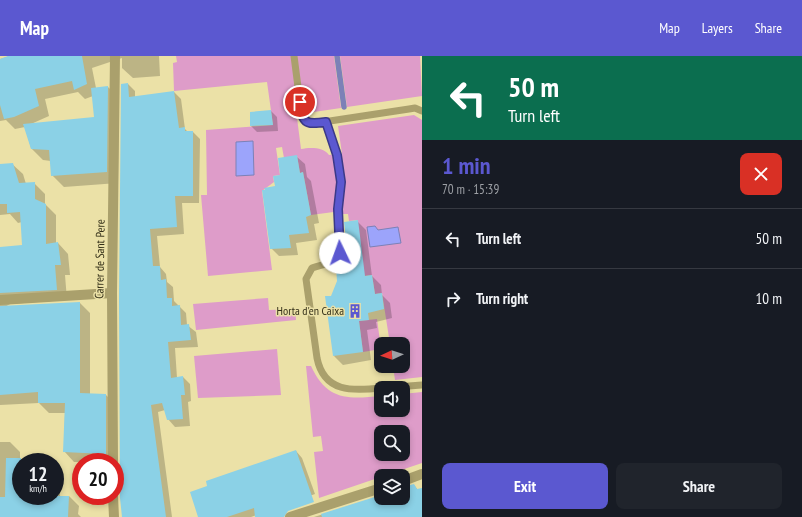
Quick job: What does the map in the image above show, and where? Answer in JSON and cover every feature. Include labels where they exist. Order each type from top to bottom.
[{"type":"street","name":"Carrer de Sant Pere","points":[[113,453],[112,293],[116,56]]},
{"type":"street","points":[[0,300],[112,293]]},
{"type":"street","points":[[410,478],[422,474]]},
{"type":"street","points":[[290,517],[374,490]]},
{"type":"street","points":[[114,505],[114,517]]},
{"type":"lane","points":[[294,56],[302,118],[310,124],[415,108],[422,111]]},
{"type":"lane","points":[[326,122],[337,155],[341,182],[338,209],[340,253],[338,258],[333,262],[312,268],[306,279],[317,358],[319,369],[331,382],[340,387],[346,390],[374,389]]},
{"type":"lane","points":[[410,386],[422,385]]},
{"type":"shaded area","points":[[176,56],[334,56],[341,108],[307,113],[307,117],[297,118],[301,149],[316,148],[324,150],[329,155],[342,154],[338,126],[414,115],[422,120],[422,377],[395,380],[394,373],[410,373],[410,337],[389,337],[382,293],[375,294],[372,275],[355,277],[358,220],[349,221],[348,214],[342,214],[341,211],[311,215],[303,172],[300,173],[297,156],[284,158],[282,147],[276,148],[280,175],[273,176],[274,182],[262,191],[272,270],[208,276],[201,195],[207,195],[206,130],[273,125],[267,82],[174,91],[173,63],[177,62]]},
{"type":"shaded area","points":[[340,56],[420,56],[422,96],[347,107]]},
{"type":"shaded area","points":[[268,298],[269,310],[295,309],[296,320],[196,330],[193,304]]},
{"type":"shaded area","points":[[377,319],[379,337],[374,337],[374,350],[363,352],[359,321]]},
{"type":"shaded area","points":[[277,349],[281,395],[198,398],[194,356]]},
{"type":"shaded area","points":[[306,366],[311,366],[317,377],[331,392],[358,398],[374,397],[374,417],[410,417],[410,393],[422,392],[422,463],[404,469],[374,469],[374,479],[319,498],[314,452],[323,451],[321,436],[313,437]]},
{"type":"water","points":[[253,141],[254,175],[236,176],[236,142]]},
{"type":"water","points":[[375,226],[378,230],[398,227],[401,243],[370,247],[367,227]]},
{"type":"building","points":[[8,56],[82,56],[87,84],[74,90],[72,81],[35,89],[39,106],[14,117],[4,119],[0,105],[0,59]]},
{"type":"building","points":[[128,83],[129,97],[174,91],[179,128],[185,127],[185,131],[193,131],[193,196],[175,196],[177,227],[150,229],[153,266],[160,266],[161,280],[166,279],[167,298],[172,298],[172,306],[180,305],[181,325],[189,324],[191,340],[168,342],[171,378],[183,376],[185,395],[181,395],[183,419],[167,420],[162,403],[151,405],[166,517],[122,517],[121,505],[124,505],[124,453],[120,453],[119,298],[121,84]]},
{"type":"building","points":[[108,86],[107,172],[51,176],[49,150],[31,149],[23,124],[94,117],[91,88]]},
{"type":"building","points":[[271,110],[273,125],[250,126],[250,112]]},
{"type":"building","points":[[297,155],[300,173],[303,172],[311,215],[306,217],[309,233],[289,235],[291,248],[270,249],[262,190],[265,190],[264,188],[275,186],[273,176],[280,175],[278,158]]},
{"type":"building","points":[[13,163],[19,183],[35,182],[35,199],[46,204],[46,244],[58,242],[61,265],[55,265],[57,290],[0,293],[0,247],[22,245],[20,212],[7,213],[7,204],[0,204],[0,164]]},
{"type":"building","name":"Horta d'en Caixa","points":[[358,220],[365,276],[372,275],[375,294],[382,293],[384,309],[368,313],[369,320],[359,321],[363,352],[333,356],[325,296],[331,296],[337,281],[336,267],[349,265],[344,222]]},
{"type":"building","points":[[80,302],[80,393],[106,394],[106,453],[63,452],[65,403],[38,403],[38,392],[0,395],[0,306]]},
{"type":"building","points":[[296,450],[314,502],[288,511],[284,517],[255,517],[254,508],[227,517],[198,517],[190,492],[207,486],[206,481]]},
{"type":"building","points":[[6,458],[12,458],[12,505],[64,505],[64,496],[69,496],[68,517],[0,517],[0,497],[5,497]]},
{"type":"building","points":[[414,484],[417,489],[422,488],[422,517],[322,517],[321,514],[374,497],[374,505],[410,505],[410,485]]},
{"type":"waterway","points":[[337,56],[344,107]]},
{"type":"place","name":"Horta d'en Caixa","points":[[355,311]]},
{"type":"route","points":[[300,102],[302,118],[306,122],[310,124],[326,122],[337,155],[341,182],[338,204],[340,253]]}]
